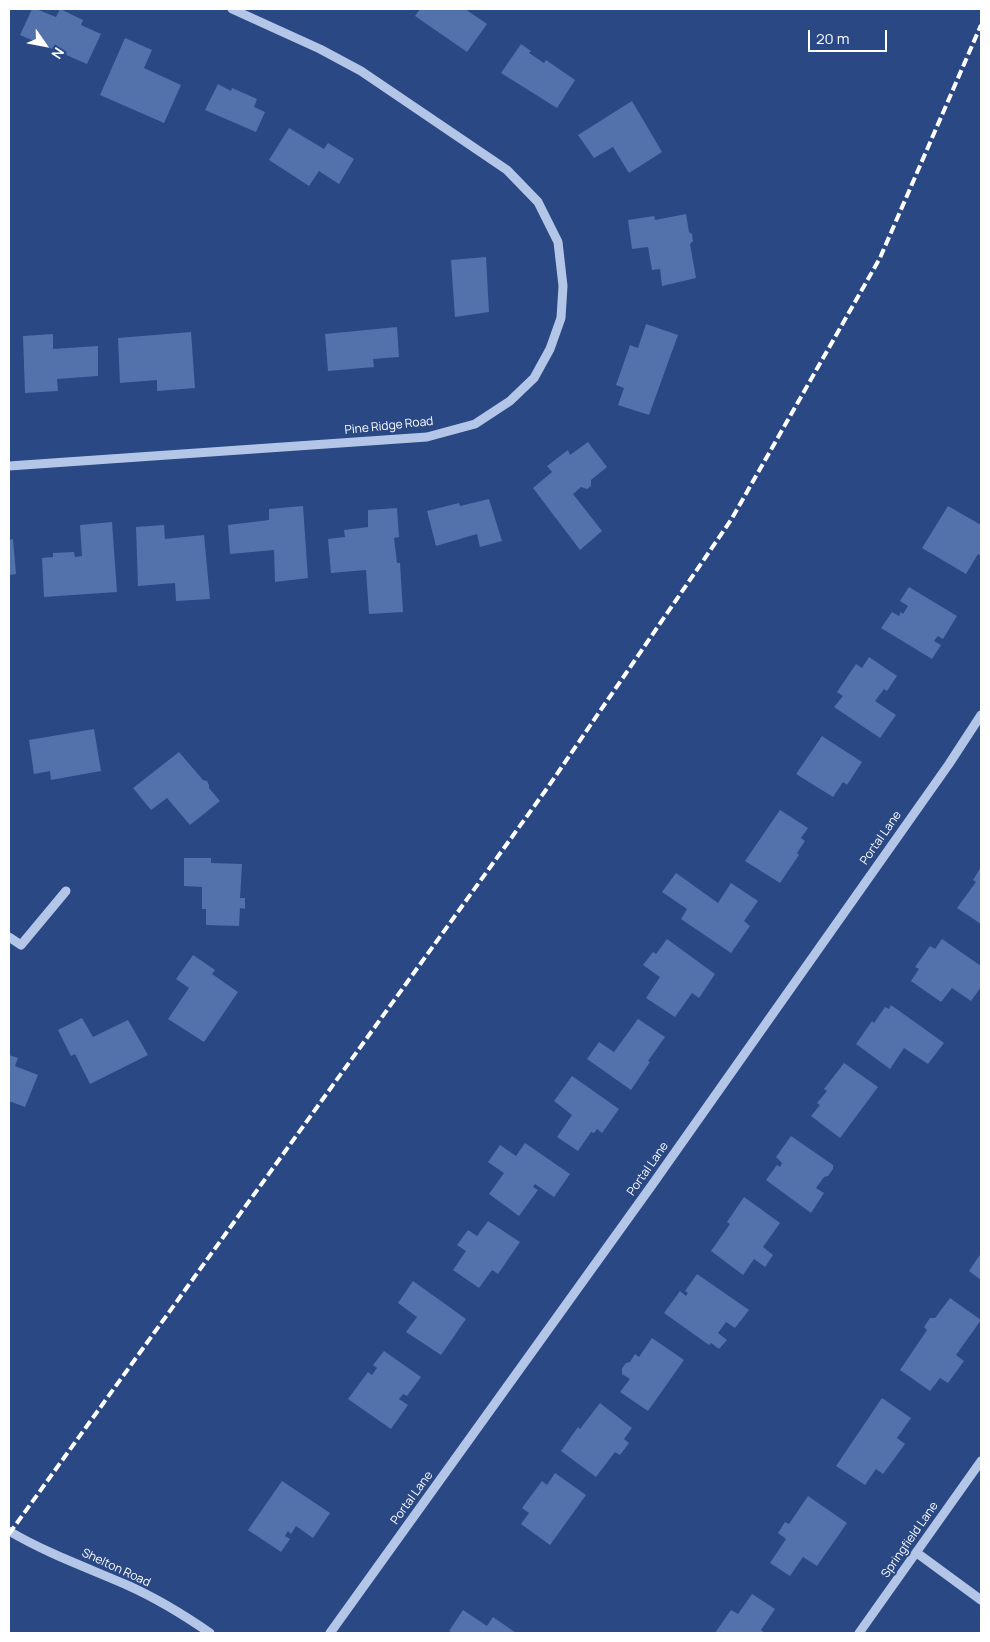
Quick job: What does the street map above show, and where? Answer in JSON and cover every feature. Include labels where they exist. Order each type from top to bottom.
[{"type":"street","name":"Pine Ridge Road","points":[[9,466],[427,437],[475,424],[510,401],[534,378],[550,348],[561,318],[563,286],[558,242],[538,202],[507,170],[361,71],[320,49],[232,9]]},
{"type":"street","name":"Portal Lane","points":[[330,1633],[652,1185],[981,716]]},
{"type":"street","points":[[9,937],[21,945],[66,891]]},
{"type":"street","name":"Springfield Lane","points":[[859,1633],[917,1554],[981,1461]]},
{"type":"street","name":"Shelton Road","points":[[9,1530],[34,1544],[130,1586],[190,1619],[210,1633]]},
{"type":"street","points":[[917,1554],[981,1600]]},
{"type":"building","points":[[32,9],[56,17],[60,9],[83,20],[81,25],[101,34],[87,64],[20,35]]},
{"type":"building","points":[[420,9],[465,9],[487,24],[467,52],[415,16]]},
{"type":"building","points":[[125,38],[152,50],[144,68],[181,85],[164,123],[100,95]]},
{"type":"building","points":[[521,44],[531,51],[529,53],[544,63],[546,60],[575,80],[557,108],[501,73]]},
{"type":"building","points":[[218,84],[231,91],[232,88],[257,99],[254,107],[265,112],[256,132],[205,110]]},
{"type":"building","points":[[632,101],[662,152],[629,173],[613,147],[594,158],[578,135]]},
{"type":"building","points":[[289,128],[324,149],[328,143],[354,159],[339,184],[319,171],[309,186],[269,160]]},
{"type":"building","points":[[686,214],[689,232],[692,234],[693,241],[690,244],[696,278],[662,286],[660,269],[652,270],[648,247],[632,249],[628,220],[654,216],[655,220]]},
{"type":"building","points":[[486,257],[489,312],[455,317],[451,260]]},
{"type":"building","points":[[646,324],[678,335],[649,415],[618,405],[624,388],[616,385],[630,345],[638,348]]},
{"type":"building","points":[[397,327],[399,357],[373,359],[374,367],[328,371],[325,334]]},
{"type":"building","points":[[191,332],[195,388],[157,391],[157,380],[120,383],[118,338]]},
{"type":"building","points":[[53,334],[53,349],[98,346],[98,376],[57,379],[58,391],[25,393],[23,336]]},
{"type":"building","points":[[588,442],[607,467],[591,480],[591,486],[587,489],[581,487],[573,494],[602,531],[580,550],[533,488],[552,472],[547,466],[568,450],[570,455]]},
{"type":"building","points":[[489,499],[502,541],[480,547],[477,534],[436,546],[427,511],[459,503],[460,506]]},
{"type":"building","points":[[303,506],[308,578],[275,582],[274,550],[230,554],[228,525],[269,520],[269,509]]},
{"type":"building","points":[[948,506],[981,525],[981,556],[978,554],[966,574],[922,548]]},
{"type":"building","points":[[397,508],[399,537],[394,538],[397,563],[400,563],[403,612],[369,614],[366,570],[331,573],[328,539],[345,537],[344,530],[368,527],[368,510]]},
{"type":"building","points":[[112,522],[117,592],[44,597],[42,558],[53,557],[53,553],[74,552],[75,557],[82,556],[80,525]]},
{"type":"building","points":[[164,525],[165,539],[204,535],[210,599],[176,601],[175,583],[138,586],[136,527]]},
{"type":"building","points":[[13,539],[16,574],[9,575],[9,540]]},
{"type":"building","points":[[909,587],[957,616],[943,639],[938,636],[934,641],[941,645],[932,659],[881,628],[892,612],[899,616],[901,612],[903,614],[908,606],[900,601]]},
{"type":"building","points":[[869,657],[897,676],[887,691],[884,689],[875,701],[896,715],[880,738],[834,707],[843,696],[837,692],[856,664],[862,668]]},
{"type":"building","points":[[94,729],[101,771],[51,780],[50,771],[34,774],[29,740]]},
{"type":"building","points":[[822,736],[862,762],[847,785],[843,782],[833,797],[796,774]]},
{"type":"building","points":[[179,752],[203,780],[207,781],[209,788],[220,801],[190,825],[167,798],[151,810],[133,788]]},
{"type":"building","points":[[780,810],[808,828],[801,838],[805,841],[797,853],[799,855],[780,883],[745,861]]},
{"type":"building","points":[[184,858],[211,858],[211,863],[242,864],[240,898],[245,898],[245,909],[240,908],[239,926],[206,925],[206,909],[202,909],[202,887],[184,886]]},
{"type":"building","points":[[981,867],[981,924],[957,908],[976,882],[973,880]]},
{"type":"building","points":[[676,873],[718,903],[731,883],[758,901],[744,921],[750,926],[731,953],[681,919],[687,909],[662,892]]},
{"type":"building","points":[[667,939],[715,974],[699,998],[692,993],[675,1017],[646,998],[660,977],[643,965],[653,952],[656,954]]},
{"type":"building","points":[[942,939],[981,966],[981,987],[971,1001],[952,988],[941,1002],[911,981],[919,969],[915,967],[930,946],[935,949]]},
{"type":"building","points":[[193,955],[215,970],[212,974],[238,992],[204,1042],[168,1019],[189,988],[176,979]]},
{"type":"building","points":[[891,1005],[944,1043],[928,1064],[904,1048],[890,1069],[856,1044],[872,1021],[874,1023],[885,1007],[889,1009]]},
{"type":"building","points":[[82,1018],[93,1037],[128,1020],[148,1055],[90,1084],[75,1054],[71,1056],[58,1030]]},
{"type":"building","points":[[638,1019],[665,1037],[631,1090],[587,1059],[599,1042],[614,1052]]},
{"type":"building","points":[[9,1055],[18,1058],[15,1066],[38,1075],[25,1107],[9,1101]]},
{"type":"building","points":[[844,1063],[878,1087],[840,1138],[811,1116],[820,1105],[817,1103],[827,1091],[824,1089]]},
{"type":"building","points":[[572,1076],[619,1109],[602,1133],[597,1129],[594,1133],[591,1132],[578,1151],[557,1137],[572,1115],[554,1101]]},
{"type":"building","points":[[791,1136],[833,1165],[833,1169],[828,1176],[824,1177],[816,1188],[824,1193],[811,1213],[766,1180],[777,1165],[780,1167],[782,1163],[776,1157]]},
{"type":"building","points":[[525,1143],[570,1174],[554,1197],[535,1184],[533,1187],[538,1190],[519,1216],[489,1194],[504,1173],[488,1162],[500,1145],[516,1156]]},
{"type":"building","points":[[744,1197],[780,1223],[763,1247],[773,1255],[765,1267],[754,1259],[743,1275],[711,1251],[730,1224],[727,1222]]},
{"type":"building","points":[[488,1221],[520,1242],[498,1274],[492,1270],[479,1288],[453,1270],[466,1251],[457,1245],[468,1230],[477,1236]]},
{"type":"building","points":[[981,1253],[981,1280],[969,1271]]},
{"type":"building","points":[[697,1274],[749,1310],[735,1328],[726,1322],[718,1333],[727,1340],[719,1349],[711,1343],[709,1345],[664,1313],[680,1291],[686,1296],[688,1293],[685,1291]]},
{"type":"building","points":[[413,1281],[466,1319],[441,1355],[406,1332],[417,1317],[398,1303]]},
{"type":"building","points":[[950,1298],[981,1320],[956,1355],[964,1361],[948,1383],[940,1378],[930,1391],[900,1370],[927,1330],[924,1327],[930,1318],[935,1318]]},
{"type":"building","points":[[652,1338],[684,1360],[648,1411],[620,1392],[630,1379],[622,1374],[622,1368],[626,1363],[630,1362],[635,1354],[639,1357]]},
{"type":"building","points":[[384,1351],[421,1377],[407,1396],[403,1394],[399,1399],[408,1405],[391,1429],[348,1399],[368,1372],[372,1375],[377,1368],[373,1365]]},
{"type":"building","points":[[882,1398],[911,1418],[897,1438],[905,1444],[883,1474],[876,1469],[865,1485],[836,1466]]},
{"type":"building","points":[[600,1403],[632,1428],[624,1439],[629,1443],[620,1455],[615,1452],[596,1477],[561,1451],[578,1427],[580,1429]]},
{"type":"building","points":[[555,1473],[586,1495],[550,1545],[521,1524],[529,1513],[522,1508],[542,1481],[547,1485]]},
{"type":"building","points":[[282,1481],[330,1513],[313,1538],[296,1526],[291,1534],[288,1531],[285,1536],[290,1539],[281,1552],[248,1530]]},
{"type":"building","points":[[808,1496],[847,1523],[817,1566],[803,1557],[790,1576],[770,1563],[786,1539],[778,1533],[785,1522],[789,1524]]},
{"type":"building","points":[[752,1594],[775,1609],[761,1630],[765,1633],[715,1633],[731,1610],[738,1614]]},
{"type":"building","points":[[463,1610],[487,1626],[493,1617],[516,1633],[453,1633],[449,1631]]},
{"type":"railway","points":[[9,1534],[548,787],[731,520],[880,258],[981,25]]}]
